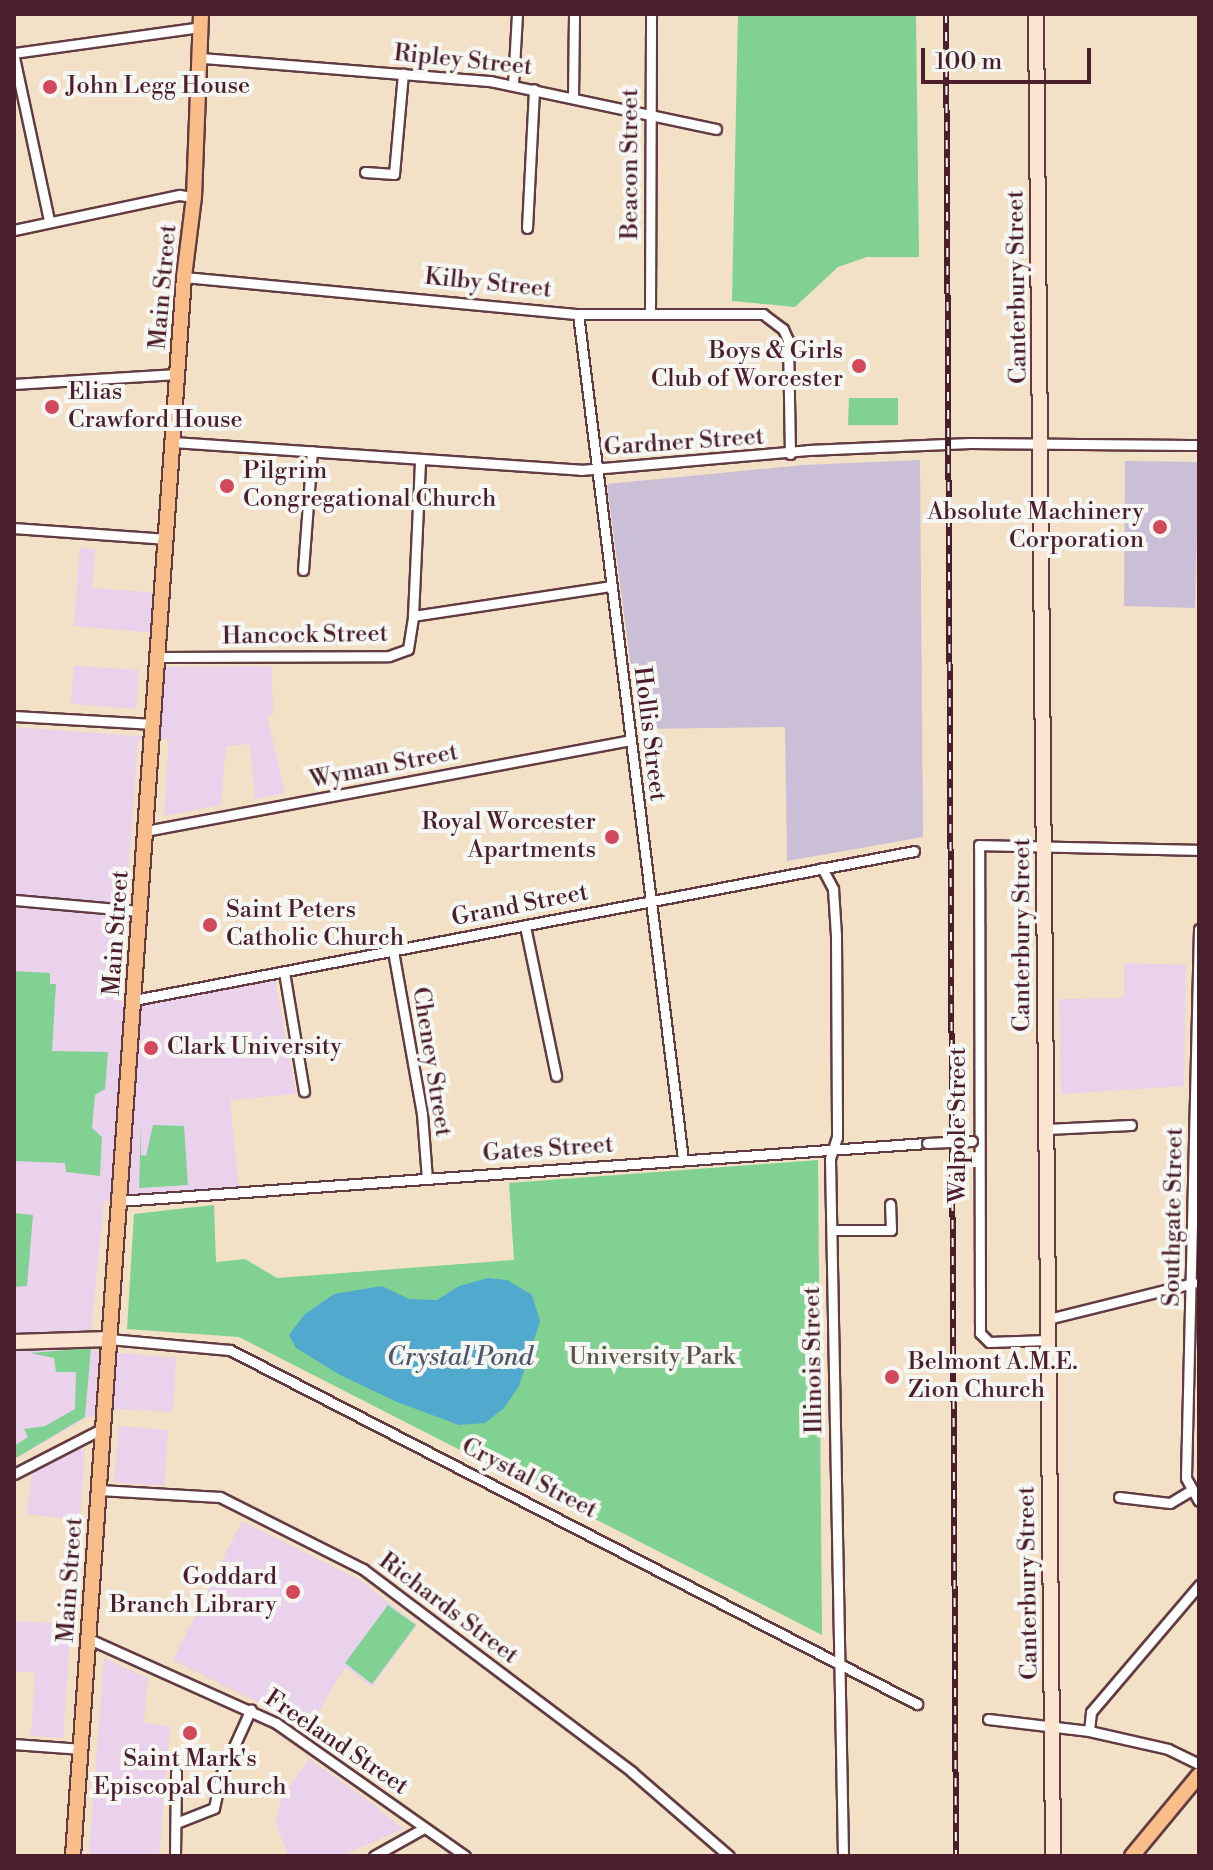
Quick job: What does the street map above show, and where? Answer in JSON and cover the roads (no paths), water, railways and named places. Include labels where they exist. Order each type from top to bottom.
[{"type":"main road","name":"Main Street","points":[[73,1856],[184,277],[194,197],[202,58],[201,20]]},
{"type":"main road","points":[[1132,1856],[1199,1775]]},
{"type":"street","points":[[513,84],[517,14]]},
{"type":"street","points":[[573,97],[574,14]]},
{"type":"street","name":"Beacon Street","points":[[650,313],[651,14]]},
{"type":"street","name":"Canterbury Street","points":[[1036,14],[1053,1856]]},
{"type":"street","points":[[49,220],[14,55],[201,20]]},
{"type":"street","name":"Ripley Street","points":[[202,58],[513,84],[716,129]]},
{"type":"street","points":[[365,172],[394,174],[403,73]]},
{"type":"street","points":[[527,228],[534,89]]},
{"type":"street","points":[[14,230],[49,220],[179,195],[194,197]]},
{"type":"street","name":"Kilby Street","points":[[184,277],[578,314],[763,314],[783,329],[789,352],[790,454]]},
{"type":"street","name":"Hollis Street","points":[[578,314],[683,1159]]},
{"type":"street","points":[[14,384],[177,374]]},
{"type":"street","name":"Gardner Street","points":[[173,442],[595,470],[790,454],[1042,444],[1199,445]]},
{"type":"street","points":[[303,570],[312,451]]},
{"type":"street","points":[[413,616],[420,459]]},
{"type":"street","points":[[14,528],[167,539]]},
{"type":"street","name":"Hancock Street","points":[[158,657],[389,656],[408,649],[413,616],[611,586]]},
{"type":"street","points":[[14,716],[154,724]]},
{"type":"street","name":"Wyman Street","points":[[145,831],[629,740]]},
{"type":"street","name":"Walpole Street","points":[[1046,845],[979,845],[976,1140],[980,1333],[989,1342],[1048,1340]]},
{"type":"street","points":[[1046,845],[1199,850]]},
{"type":"street","name":"Grand Street","points":[[134,1000],[914,851]]},
{"type":"street","name":"Illinois Street","points":[[822,868],[833,889],[836,935],[833,1230],[843,1856]]},
{"type":"street","points":[[14,900],[141,911]]},
{"type":"street","points":[[525,926],[556,1076]]},
{"type":"street","name":"Southgate Street","points":[[1190,1491],[1186,1478],[1198,1196],[1199,929]]},
{"type":"street","name":"Cheney Street","points":[[393,951],[422,1114],[427,1179]]},
{"type":"street","points":[[284,972],[304,1091]]},
{"type":"street","points":[[1046,1129],[1131,1125]]},
{"type":"street","name":"Gates Street","points":[[119,1201],[976,1140]]},
{"type":"street","points":[[833,1230],[891,1230],[890,1204]]},
{"type":"street","points":[[1048,1319],[1194,1283]]},
{"type":"street","points":[[14,1342],[109,1339]]},
{"type":"street","name":"Crystal Street","points":[[109,1339],[230,1350],[841,1661],[917,1704]]},
{"type":"street","points":[[14,1474],[103,1428]]},
{"type":"street","name":"Richards Street","points":[[99,1490],[220,1497],[363,1569],[632,1772],[729,1856]]},
{"type":"street","points":[[1119,1497],[1170,1503],[1190,1491],[1199,1501]]},
{"type":"street","points":[[1089,1731],[1091,1712],[1199,1585]]},
{"type":"street","name":"Freeland Street","points":[[89,1639],[251,1709],[327,1755],[465,1856]]},
{"type":"street","points":[[176,1823],[214,1808],[221,1775],[251,1709]]},
{"type":"street","points":[[988,1719],[1089,1731],[1168,1749],[1199,1764]]},
{"type":"street","points":[[14,1744],[81,1749]]},
{"type":"street","points":[[175,1856],[176,1772]]},
{"type":"street","points":[[374,1856],[424,1828]]},
{"type":"water","name":"Crystal Pond","points":[[488,1278],[507,1280],[532,1295],[540,1321],[519,1386],[504,1408],[485,1423],[459,1425],[397,1402],[340,1375],[296,1348],[289,1335],[304,1315],[334,1294],[382,1286],[409,1299],[437,1300],[459,1286]]},
{"type":"railway","points":[[946,14],[956,1856]]},
{"type":"place","name":"John Legg House","points":[[50,87]]},
{"type":"place","name":"Boys & Girls Club of Worcester","points":[[859,366]]},
{"type":"place","name":"Elias Crawford House","points":[[52,407]]},
{"type":"place","name":"Pilgrim Congregational Church","points":[[227,486]]},
{"type":"place","name":"Absolute Machinery Corporation","points":[[1160,527]]},
{"type":"place","name":"Royal Worcester Apartments","points":[[612,837]]},
{"type":"place","name":"Saint Peters Catholic Church","points":[[210,925]]},
{"type":"place","name":"Clark University","points":[[151,1048]]},
{"type":"place","name":"Belmont A.M.E. Zion Church","points":[[892,1377]]},
{"type":"place","name":"Goddard Branch Library","points":[[293,1592]]},
{"type":"place","name":"Saint Mark's Episcopal Church","points":[[190,1733]]},
{"type":"park label","name":"University Park","points":[[652,1358]]}]
